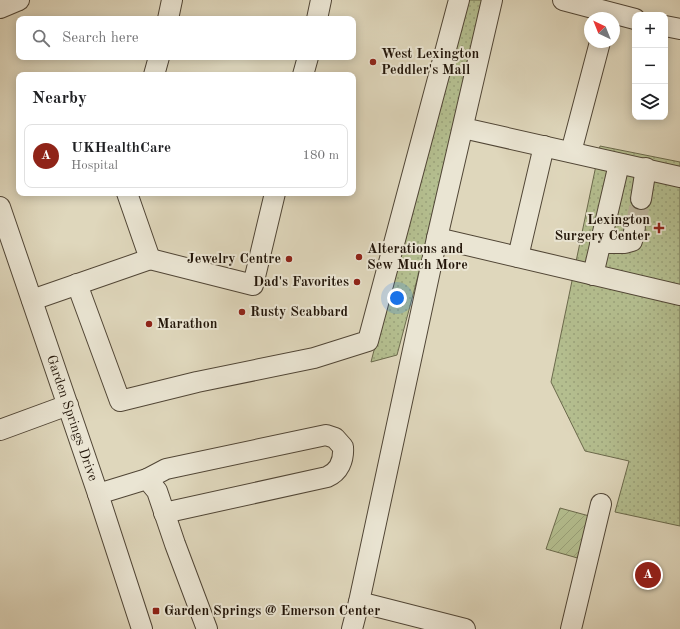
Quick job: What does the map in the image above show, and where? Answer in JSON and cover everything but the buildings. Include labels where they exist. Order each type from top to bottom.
[{"type":"street","points":[[0,8],[19,0]]},
{"type":"street","points":[[169,16],[172,0]]},
{"type":"street","points":[[318,16],[321,0]]},
{"type":"street","points":[[77,284],[120,401],[197,382],[314,358],[368,341],[459,0]]},
{"type":"street","points":[[352,629],[437,238],[492,0]]},
{"type":"street","points":[[563,0],[598,12]]},
{"type":"street","points":[[620,17],[632,19]]},
{"type":"street","points":[[668,27],[680,29]]},
{"type":"street","points":[[571,152],[598,48]]},
{"type":"street","points":[[155,72],[158,60]]},
{"type":"street","points":[[304,72],[307,60]]},
{"type":"street","points":[[463,128],[619,164],[646,168],[680,177]]},
{"type":"street","points":[[518,257],[544,146]]},
{"type":"street","points":[[593,275],[619,164]]},
{"type":"street","points":[[641,198],[646,168]]},
{"type":"street","points":[[129,196],[150,259]]},
{"type":"street","points":[[32,300],[150,259],[253,285],[274,196]]},
{"type":"street","name":"Garden Springs Drive","points":[[0,207],[98,494],[142,629]]},
{"type":"street","points":[[600,243],[625,243],[632,241],[635,227]]},
{"type":"street","points":[[437,238],[680,295]]},
{"type":"street","points":[[0,430],[68,405]]},
{"type":"street","points":[[98,494],[147,478],[166,469],[326,435],[335,438],[343,447],[344,453],[340,466],[337,471],[327,477],[164,513]]},
{"type":"street","points":[[147,478],[157,491],[207,629]]},
{"type":"street","points":[[571,629],[602,504]]},
{"type":"street","points":[[359,602],[465,629]]},
{"type":"green space","points":[[464,0],[483,0],[443,182],[397,355],[371,362]]},
{"type":"green space","points":[[600,146],[680,162],[680,526],[615,512],[629,461],[585,451],[551,382]]},
{"type":"green space","points":[[560,508],[593,517],[581,559],[546,549]]},
{"type":"tunnel","points":[[635,227],[641,199]]},
{"type":"place","name":"West Lexington Peddler's Mall","points":[[373,62]]},
{"type":"place","name":"Lexington Surgery Center","points":[[659,228]]},
{"type":"place","name":"Alterations and Sew Much More","points":[[359,257]]},
{"type":"place","name":"Jewelry Centre","points":[[289,259]]},
{"type":"place","name":"Dad's Favorites","points":[[357,282]]},
{"type":"place","name":"Rusty Scabbard","points":[[242,312]]},
{"type":"place","name":"Marathon","points":[[149,324]]},
{"type":"place","name":"UKHealthCare","points":[[648,575]]},
{"type":"place","name":"Garden Springs @ Emerson Center","points":[[156,611]]}]
